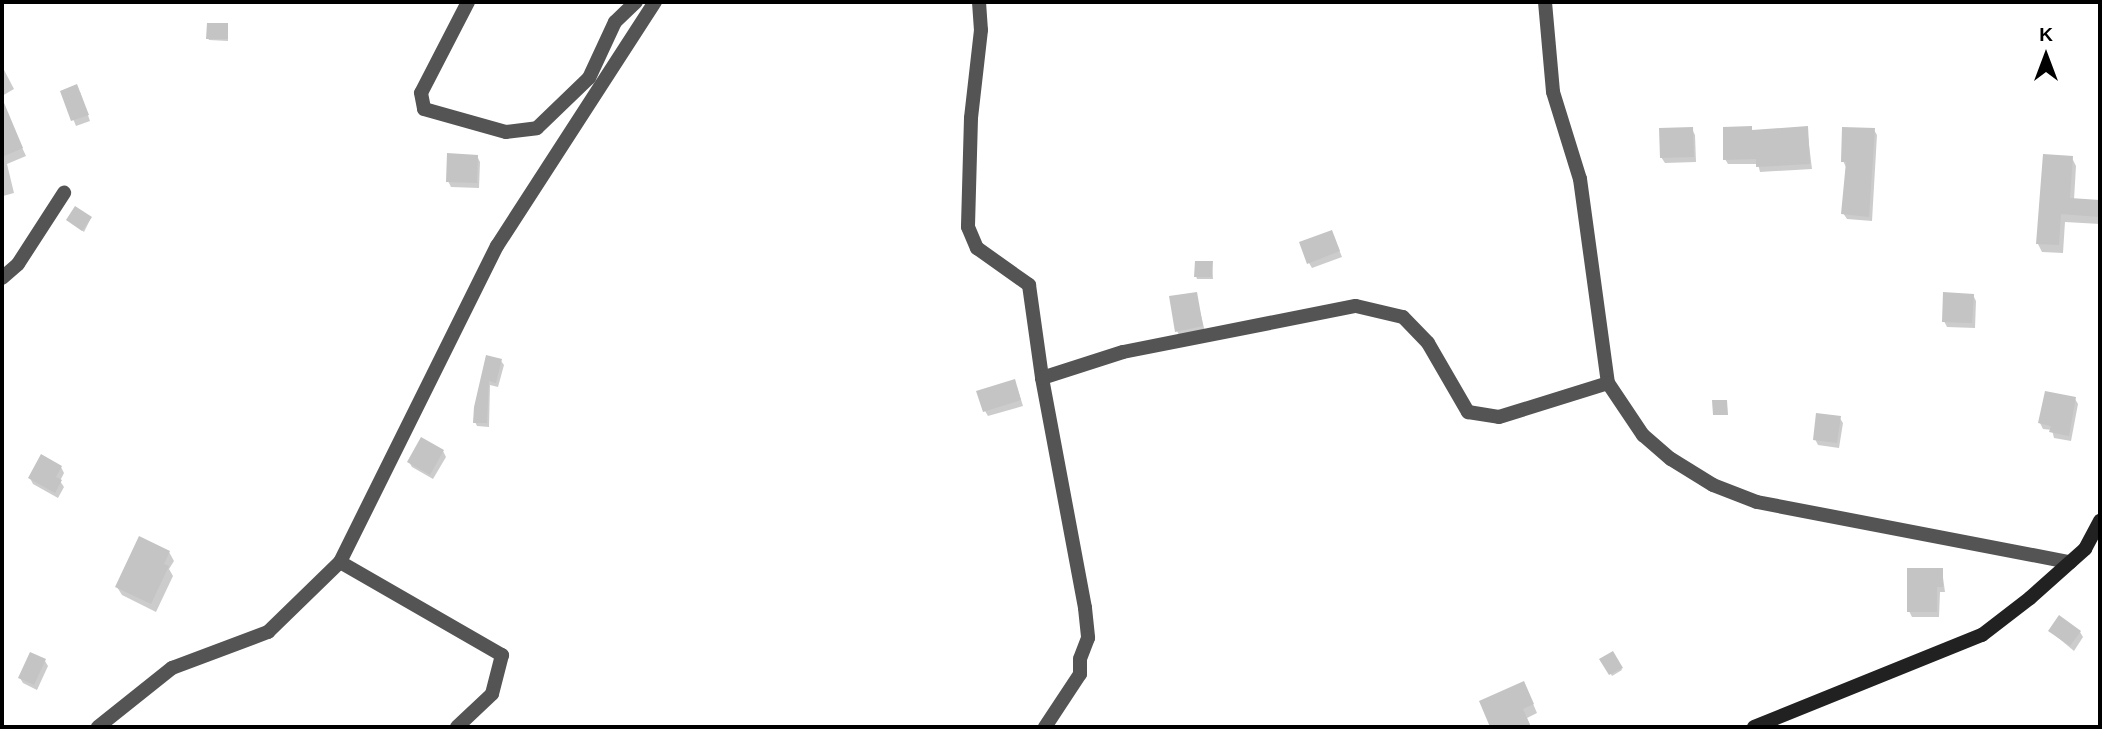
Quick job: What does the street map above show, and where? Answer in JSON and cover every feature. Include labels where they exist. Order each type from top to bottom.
[{"type":"street","points":[[468,2],[421,93],[424,109],[506,132],[537,128],[589,78],[615,22],[636,2]]},
{"type":"street","points":[[98,727],[172,668],[268,632],[340,562],[497,246],[655,2]]},
{"type":"street","points":[[979,2],[981,30],[971,118],[968,226],[977,248],[1029,285],[1042,379],[1085,608],[1088,638],[1080,659],[1080,674],[1045,727]]},
{"type":"street","points":[[1545,2],[1553,92],[1580,179],[1608,383],[1643,435],[1671,459],[1713,485],[1757,502],[2070,562]]},
{"type":"street","points":[[2,278],[18,264],[64,193]]},
{"type":"street","points":[[1042,379],[1123,352],[1356,306],[1402,317],[1428,343],[1468,412],[1499,417],[1608,383]]},
{"type":"street","points":[[2085,549],[2100,521]]},
{"type":"street","points":[[1754,727],[1982,635],[2085,549],[2100,543]]},
{"type":"street","points":[[340,562],[502,655],[492,694],[457,727]]},
{"type":"building","points":[[207,23],[228,23],[228,39],[206,39]]},
{"type":"building","points":[[77,84],[89,115],[71,121],[60,91]]},
{"type":"building","points":[[2,98],[23,148],[2,157]]},
{"type":"building","points":[[1752,126],[1752,130],[1808,126],[1810,164],[1756,167],[1756,159],[1723,160],[1723,127]]},
{"type":"building","points":[[1693,127],[1694,157],[1660,158],[1659,128]]},
{"type":"building","points":[[1842,127],[1875,128],[1869,217],[1841,214],[1846,162],[1841,162]]},
{"type":"building","points":[[447,153],[478,155],[477,183],[446,182]]},
{"type":"building","points":[[2043,154],[2073,156],[2070,198],[2100,200],[2100,217],[2061,214],[2059,245],[2036,244]]},
{"type":"building","points":[[75,206],[92,217],[82,231],[66,220]]},
{"type":"building","points":[[1332,230],[1340,251],[1307,264],[1299,242]]},
{"type":"building","points":[[1195,261],[1213,261],[1212,277],[1194,277]]},
{"type":"building","points":[[1197,292],[1203,326],[1175,332],[1169,296]]},
{"type":"building","points":[[1943,292],[1974,294],[1972,323],[1942,322]]},
{"type":"building","points":[[486,355],[502,359],[496,383],[489,381],[487,423],[473,423],[474,407]]},
{"type":"building","points":[[1015,379],[1021,400],[983,412],[976,391]]},
{"type":"building","points":[[2045,391],[2076,397],[2069,436],[2049,432],[2051,426],[2038,423]]},
{"type":"building","points":[[1712,400],[1727,400],[1728,415],[1713,415]]},
{"type":"building","points":[[1816,413],[1841,416],[1837,443],[1813,440]]},
{"type":"building","points":[[421,437],[444,450],[430,475],[407,462]]},
{"type":"building","points":[[41,454],[62,466],[56,477],[62,480],[55,493],[28,478]]},
{"type":"building","points":[[139,536],[170,551],[164,564],[169,566],[151,604],[115,587]]},
{"type":"building","points":[[1907,568],[1943,568],[1943,587],[1937,587],[1937,612],[1907,612]]},
{"type":"building","points":[[2059,615],[2081,631],[2070,646],[2048,631]]},
{"type":"building","points":[[1613,651],[1623,668],[1609,675],[1599,659]]},
{"type":"building","points":[[30,652],[46,659],[34,685],[18,678]]},
{"type":"building","points":[[1524,681],[1534,704],[1523,709],[1531,727],[1490,727],[1479,701]]}]
